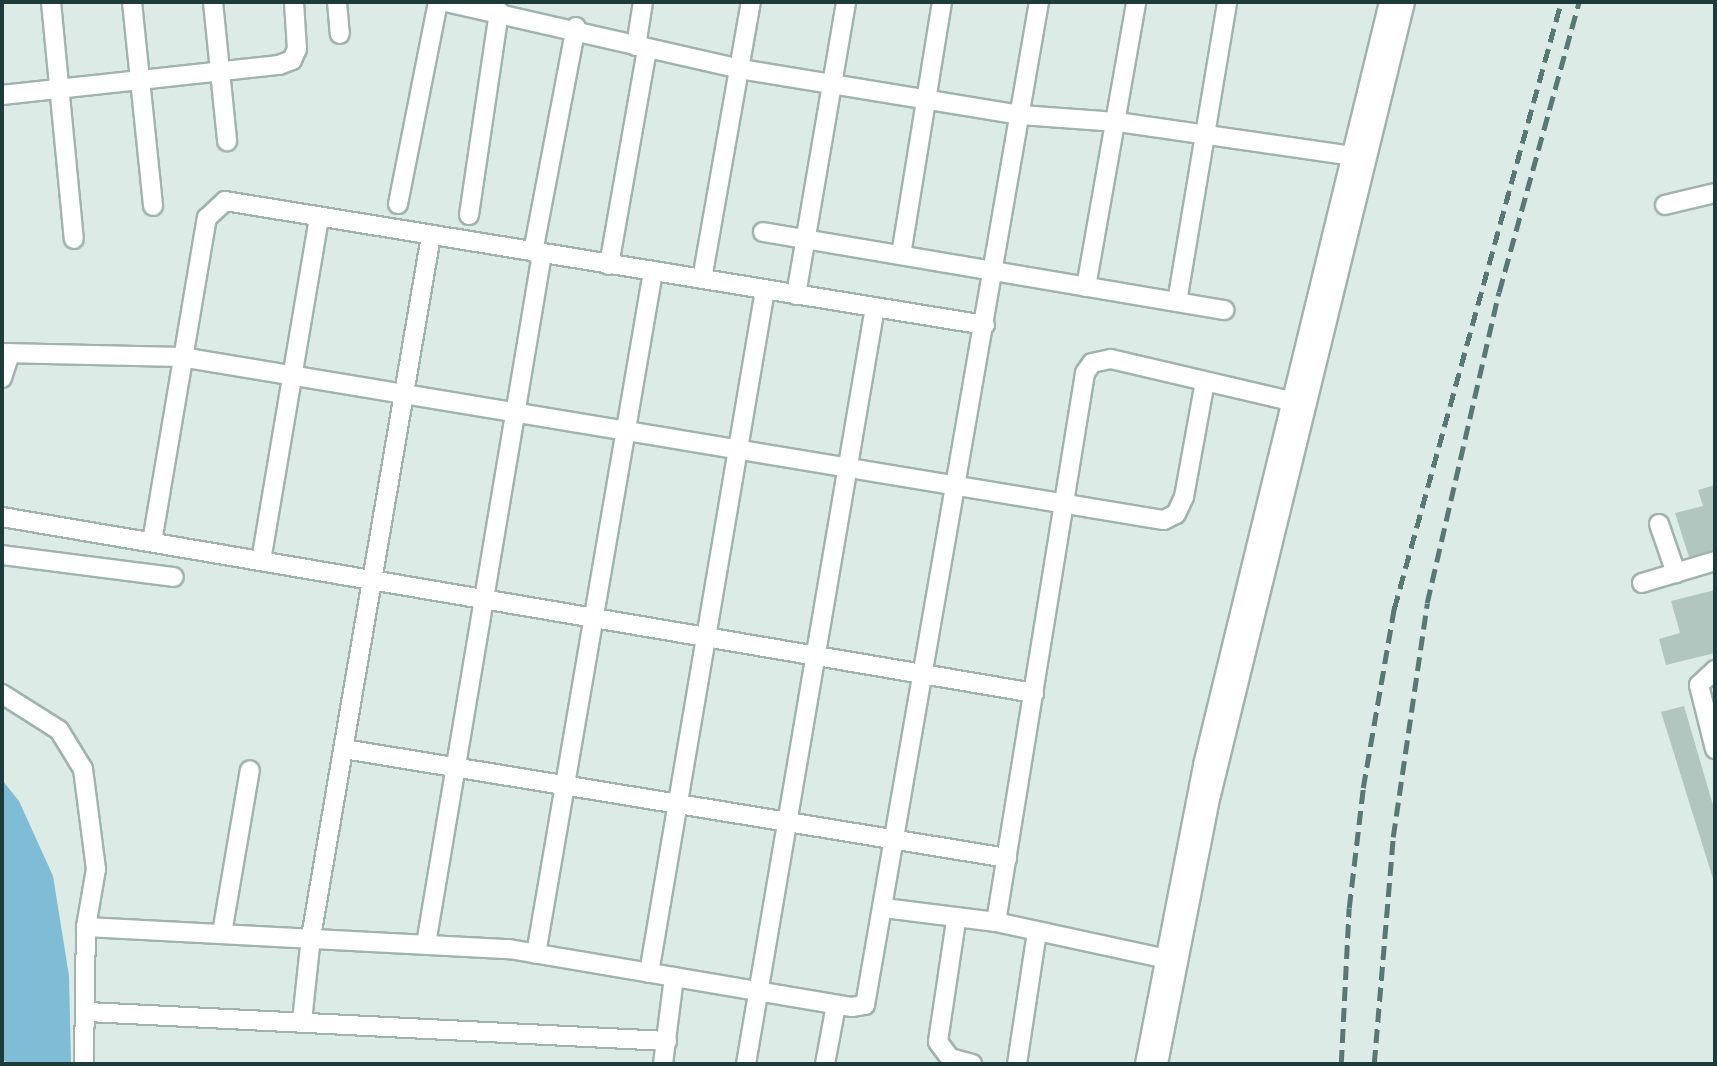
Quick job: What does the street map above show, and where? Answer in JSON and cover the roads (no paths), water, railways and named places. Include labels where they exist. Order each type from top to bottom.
[{"type":"street","points":[[59,2],[51,2],[74,239]]},
{"type":"street","points":[[132,2],[153,206]]},
{"type":"street","points":[[213,2],[227,141]]},
{"type":"street","points":[[2,95],[220,71],[292,60],[297,49],[294,2]]},
{"type":"street","points":[[337,2],[340,34]]},
{"type":"street","points":[[398,204],[438,2]]},
{"type":"street","points":[[446,2],[576,27],[641,48],[740,69],[1021,115],[1117,122],[1359,157]]},
{"type":"street","points":[[609,264],[641,48],[643,2]]},
{"type":"street","points":[[702,279],[751,2]]},
{"type":"street","points":[[796,295],[846,2]]},
{"type":"street","points":[[901,255],[942,2]]},
{"type":"street","points":[[86,927],[311,937],[536,954],[836,1005],[865,1005],[870,997],[1039,2]]},
{"type":"street","points":[[1086,287],[1136,2]]},
{"type":"street","points":[[1177,302],[1227,2]]},
{"type":"street","points":[[1158,1064],[1211,795],[1359,157],[1389,2]]},
{"type":"street","points":[[1145,1064],[1162,958],[1290,401],[1405,2]]},
{"type":"street","points":[[469,215],[499,11]]},
{"type":"street","points":[[426,944],[484,599],[519,415],[538,253],[576,27]]},
{"type":"street","points":[[1665,205],[1715,193]]},
{"type":"street","points":[[152,542],[181,357],[207,218],[215,206],[242,201],[319,218],[985,325]]},
{"type":"street","points":[[261,561],[295,380],[319,218]]},
{"type":"street","points":[[763,232],[1224,310]]},
{"type":"street","points":[[302,1021],[311,937],[431,236]]},
{"type":"street","points":[[536,954],[653,272]]},
{"type":"street","points":[[649,973],[735,450],[765,290]]},
{"type":"street","points":[[746,1064],[845,466],[875,307]]},
{"type":"street","points":[[2,378],[6,353],[181,357],[295,380],[845,466],[956,489],[1164,520],[1176,514],[1184,497],[1205,382]]},
{"type":"street","points":[[996,922],[1085,373],[1092,363],[1111,359],[1290,401]]},
{"type":"street","points":[[2,517],[1034,692]]},
{"type":"street","points":[[1659,524],[1676,573]]},
{"type":"street","points":[[2,555],[174,577]]},
{"type":"street","points":[[1642,583],[1715,561]]},
{"type":"street","points":[[1711,678],[1700,692],[1715,750]]},
{"type":"street","points":[[2,694],[59,730],[83,769],[96,869],[86,927],[88,1012],[85,1064]]},
{"type":"street","points":[[344,749],[1007,858]]},
{"type":"street","points":[[222,933],[250,769]]},
{"type":"street","points":[[884,908],[956,921],[996,922],[1162,958]]},
{"type":"street","points":[[956,921],[938,1042],[950,1058],[972,1064]]},
{"type":"street","points":[[1017,1064],[1037,932]]},
{"type":"street","points":[[663,1064],[674,977]]},
{"type":"street","points":[[825,1064],[836,1005]]},
{"type":"street","points":[[88,1012],[667,1041]]},
{"type":"water","points":[[2,780],[19,801],[53,876],[69,976],[71,1064],[8,1064],[2,1059]]},
{"type":"railway","points":[[1341,1064],[1349,908],[1363,788],[1394,609],[1561,2]]},
{"type":"railway","points":[[1374,1064],[1393,837],[1427,603],[1499,292],[1579,2]]}]
